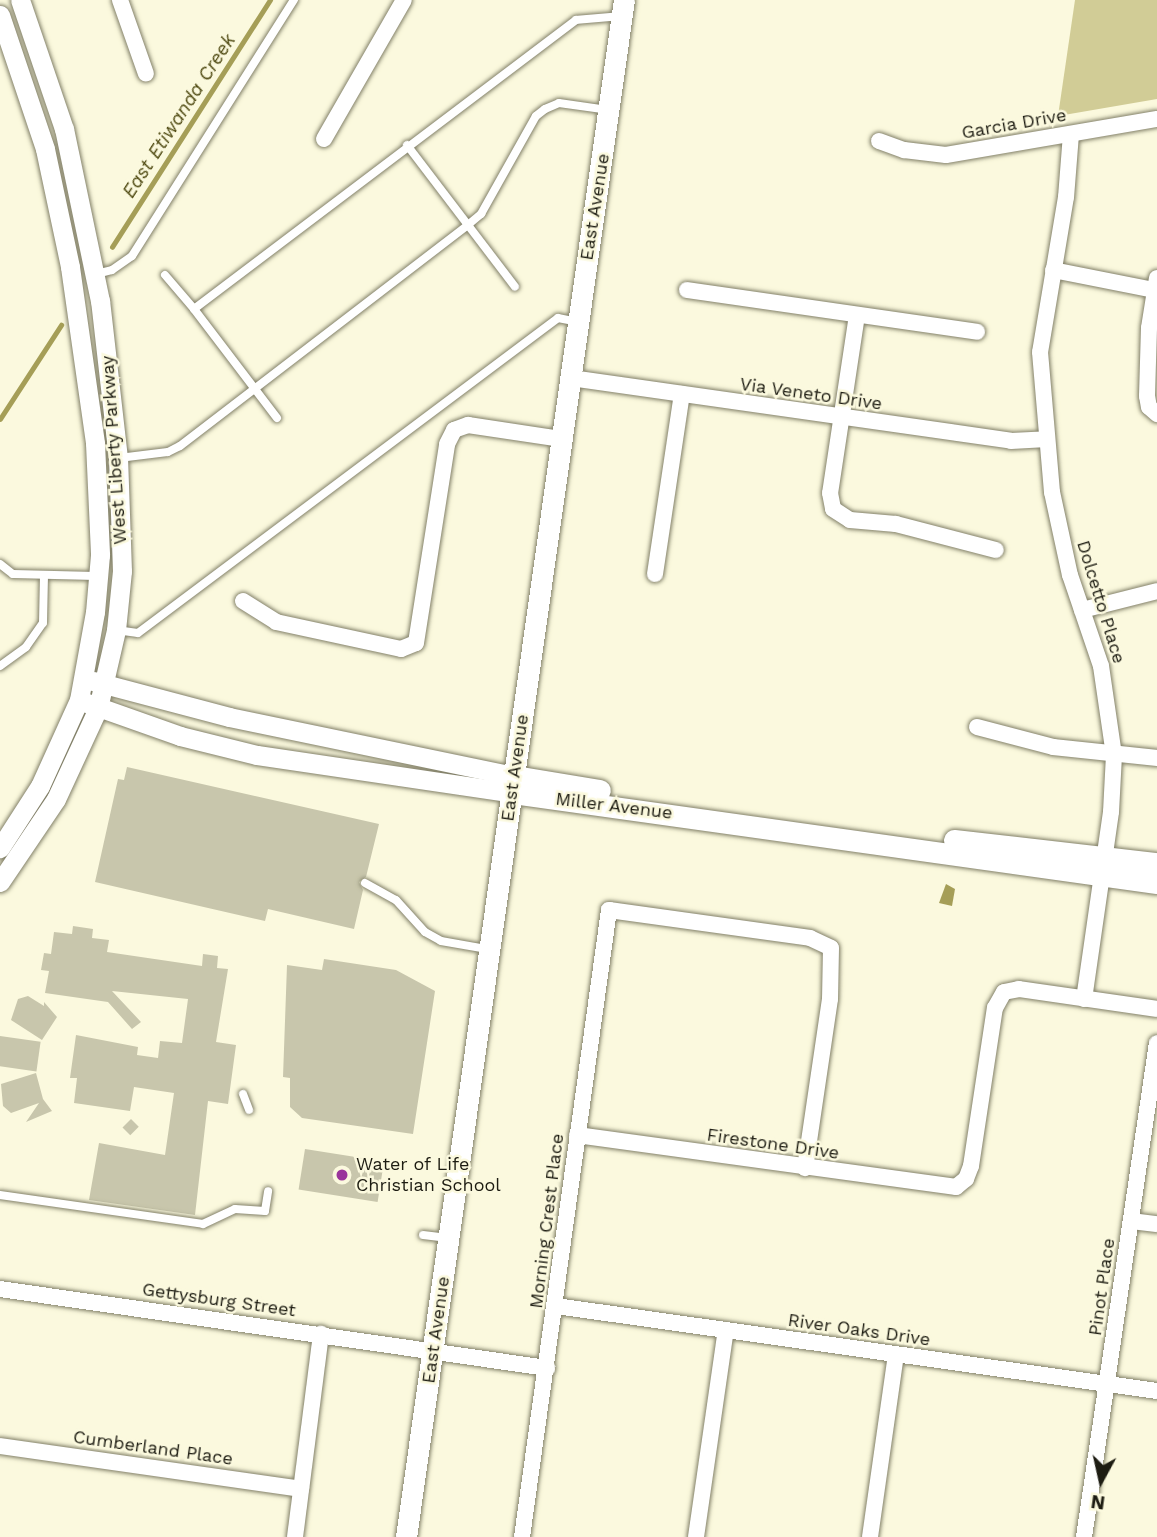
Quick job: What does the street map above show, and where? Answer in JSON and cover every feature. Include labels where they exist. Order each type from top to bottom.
[{"type":"main road","name":"East Avenue","points":[[406,1537],[578,322],[611,111],[623,8]]},
{"type":"main road","name":"Miller Avenue","points":[[514,784],[970,843],[1104,865],[1157,883]]},
{"type":"main road","name":"Miller Avenue","points":[[1104,865],[1157,863]]},
{"type":"street","name":"West Liberty Parkway","points":[[0,882],[55,799],[98,708],[116,630],[121,514],[118,458],[96,274],[68,143],[20,0]]},
{"type":"street","points":[[120,0],[146,74]]},
{"type":"street","points":[[324,139],[404,0]]},
{"type":"street","name":"West Liberty Parkway","points":[[0,15],[29,95],[59,205],[95,443],[99,577],[79,700],[40,786],[0,848]]},
{"type":"street","name":"Garcia Drive","points":[[879,141],[904,150],[946,155],[1157,119]]},
{"type":"street","name":"Dolcetto Place","points":[[1071,134],[1041,352],[1047,439],[1052,492],[1082,610],[1107,690],[1114,755],[1104,865],[1084,999]]},
{"type":"street","points":[[1053,270],[1156,284],[1147,396],[1149,407],[1157,414]]},
{"type":"street","points":[[687,290],[977,332]]},
{"type":"street","points":[[857,315],[830,493],[838,514],[850,520],[912,527],[996,550]]},
{"type":"street","name":"Via Veneto Drive","points":[[571,378],[1011,441],[1047,439]]},
{"type":"street","points":[[655,574],[682,394]]},
{"type":"street","points":[[243,601],[276,622],[401,649],[416,643],[447,444],[454,430],[468,425],[562,439]]},
{"type":"street","points":[[95,443],[107,449],[111,502],[121,514]]},
{"type":"street","points":[[1082,610],[1157,591]]},
{"type":"street","name":"Miller Avenue","points":[[84,678],[278,729],[514,784]]},
{"type":"street","name":"Miller Avenue","points":[[79,700],[180,736],[268,757],[514,784]]},
{"type":"street","points":[[977,727],[1053,747],[1157,758]]},
{"type":"street","name":"Morning Crest Place","points":[[522,1537],[609,910],[810,939],[831,948],[830,999],[805,1168]]},
{"type":"street","name":"Firestone Drive","points":[[577,1135],[948,1188],[962,1184],[971,1166],[995,1008],[1004,992],[1019,989],[1084,999]]},
{"type":"street","points":[[1084,999],[1157,1009]]},
{"type":"street","name":"Pinot Place","points":[[1084,1537],[1157,1043]]},
{"type":"street","points":[[1131,1220],[1157,1224]]},
{"type":"street","name":"Gettysburg Street","points":[[0,1289],[547,1368]]},
{"type":"street","name":"River Oaks Drive","points":[[556,1306],[1157,1391]]},
{"type":"street","points":[[696,1537],[726,1330]]},
{"type":"street","points":[[295,1537],[321,1334]]},
{"type":"street","points":[[870,1537],[896,1355]]},
{"type":"street","name":"Cumberland Place","points":[[0,1446],[301,1489]]},
{"type":"lane","points":[[96,274],[112,270],[132,256],[294,0]]},
{"type":"lane","points":[[194,309],[407,145],[576,20],[623,8]]},
{"type":"lane","points":[[118,458],[168,452],[469,224],[487,204],[536,116],[559,103],[611,111]]},
{"type":"lane","points":[[407,145],[514,287]]},
{"type":"lane","points":[[165,275],[277,418]]},
{"type":"lane","points":[[116,630],[138,634],[558,318],[578,322]]},
{"type":"lane","points":[[0,564],[13,574],[99,577]]},
{"type":"lane","points":[[0,666],[26,647],[43,623],[44,575]]},
{"type":"lane","points":[[365,883],[396,900],[425,932],[441,941],[490,950]]},
{"type":"lane","points":[[243,1094],[249,1110]]},
{"type":"lane","points":[[0,1195],[203,1224],[235,1209],[265,1211],[268,1191]]},
{"type":"lane","points":[[423,1235],[449,1238]]},
{"type":"shaded area","points":[[1075,0],[1157,0],[1157,99],[1058,116]]},
{"type":"shaded area","points":[[946,884],[955,889],[952,906],[939,903]]},
{"type":"building","points":[[127,767],[379,824],[366,877],[359,882],[363,890],[354,929],[268,909],[265,921],[95,882],[118,779],[124,780]]},
{"type":"building","points":[[73,926],[93,929],[92,938],[109,940],[107,952],[202,966],[203,954],[218,956],[217,968],[228,969],[216,1042],[236,1045],[228,1104],[208,1101],[195,1215],[89,1200],[99,1143],[165,1155],[174,1093],[134,1087],[130,1111],[74,1103],[77,1078],[70,1078],[76,1035],[138,1047],[137,1055],[158,1058],[160,1041],[182,1043],[188,999],[112,991],[141,1022],[132,1029],[108,1002],[45,993],[49,971],[41,970],[44,953],[51,954],[54,932],[72,934]]},
{"type":"building","points":[[324,959],[396,970],[435,991],[413,1134],[302,1118],[290,1107],[290,1078],[283,1077],[287,965],[322,970]]},
{"type":"building","points":[[28,996],[44,1006],[44,1002],[57,1017],[42,1040],[11,1020],[18,999]]},
{"type":"building","points":[[0,1036],[41,1042],[36,1071],[0,1066]]},
{"type":"building","points":[[36,1073],[43,1099],[52,1111],[26,1122],[39,1103],[11,1113],[3,1106],[1,1084]]},
{"type":"building","points":[[131,1119],[139,1127],[130,1135],[123,1127]]},
{"type":"building","name":"Water of Life Christian School","points":[[305,1149],[384,1162],[378,1202],[299,1189]]},
{"type":"waterway","name":"East Etiwanda Creek","points":[[112,247],[270,0]]},
{"type":"waterway","name":"East Etiwanda Creek","points":[[0,419],[61,325]]},
{"type":"place","name":"Water of Life Christian School","points":[[342,1175]]}]
